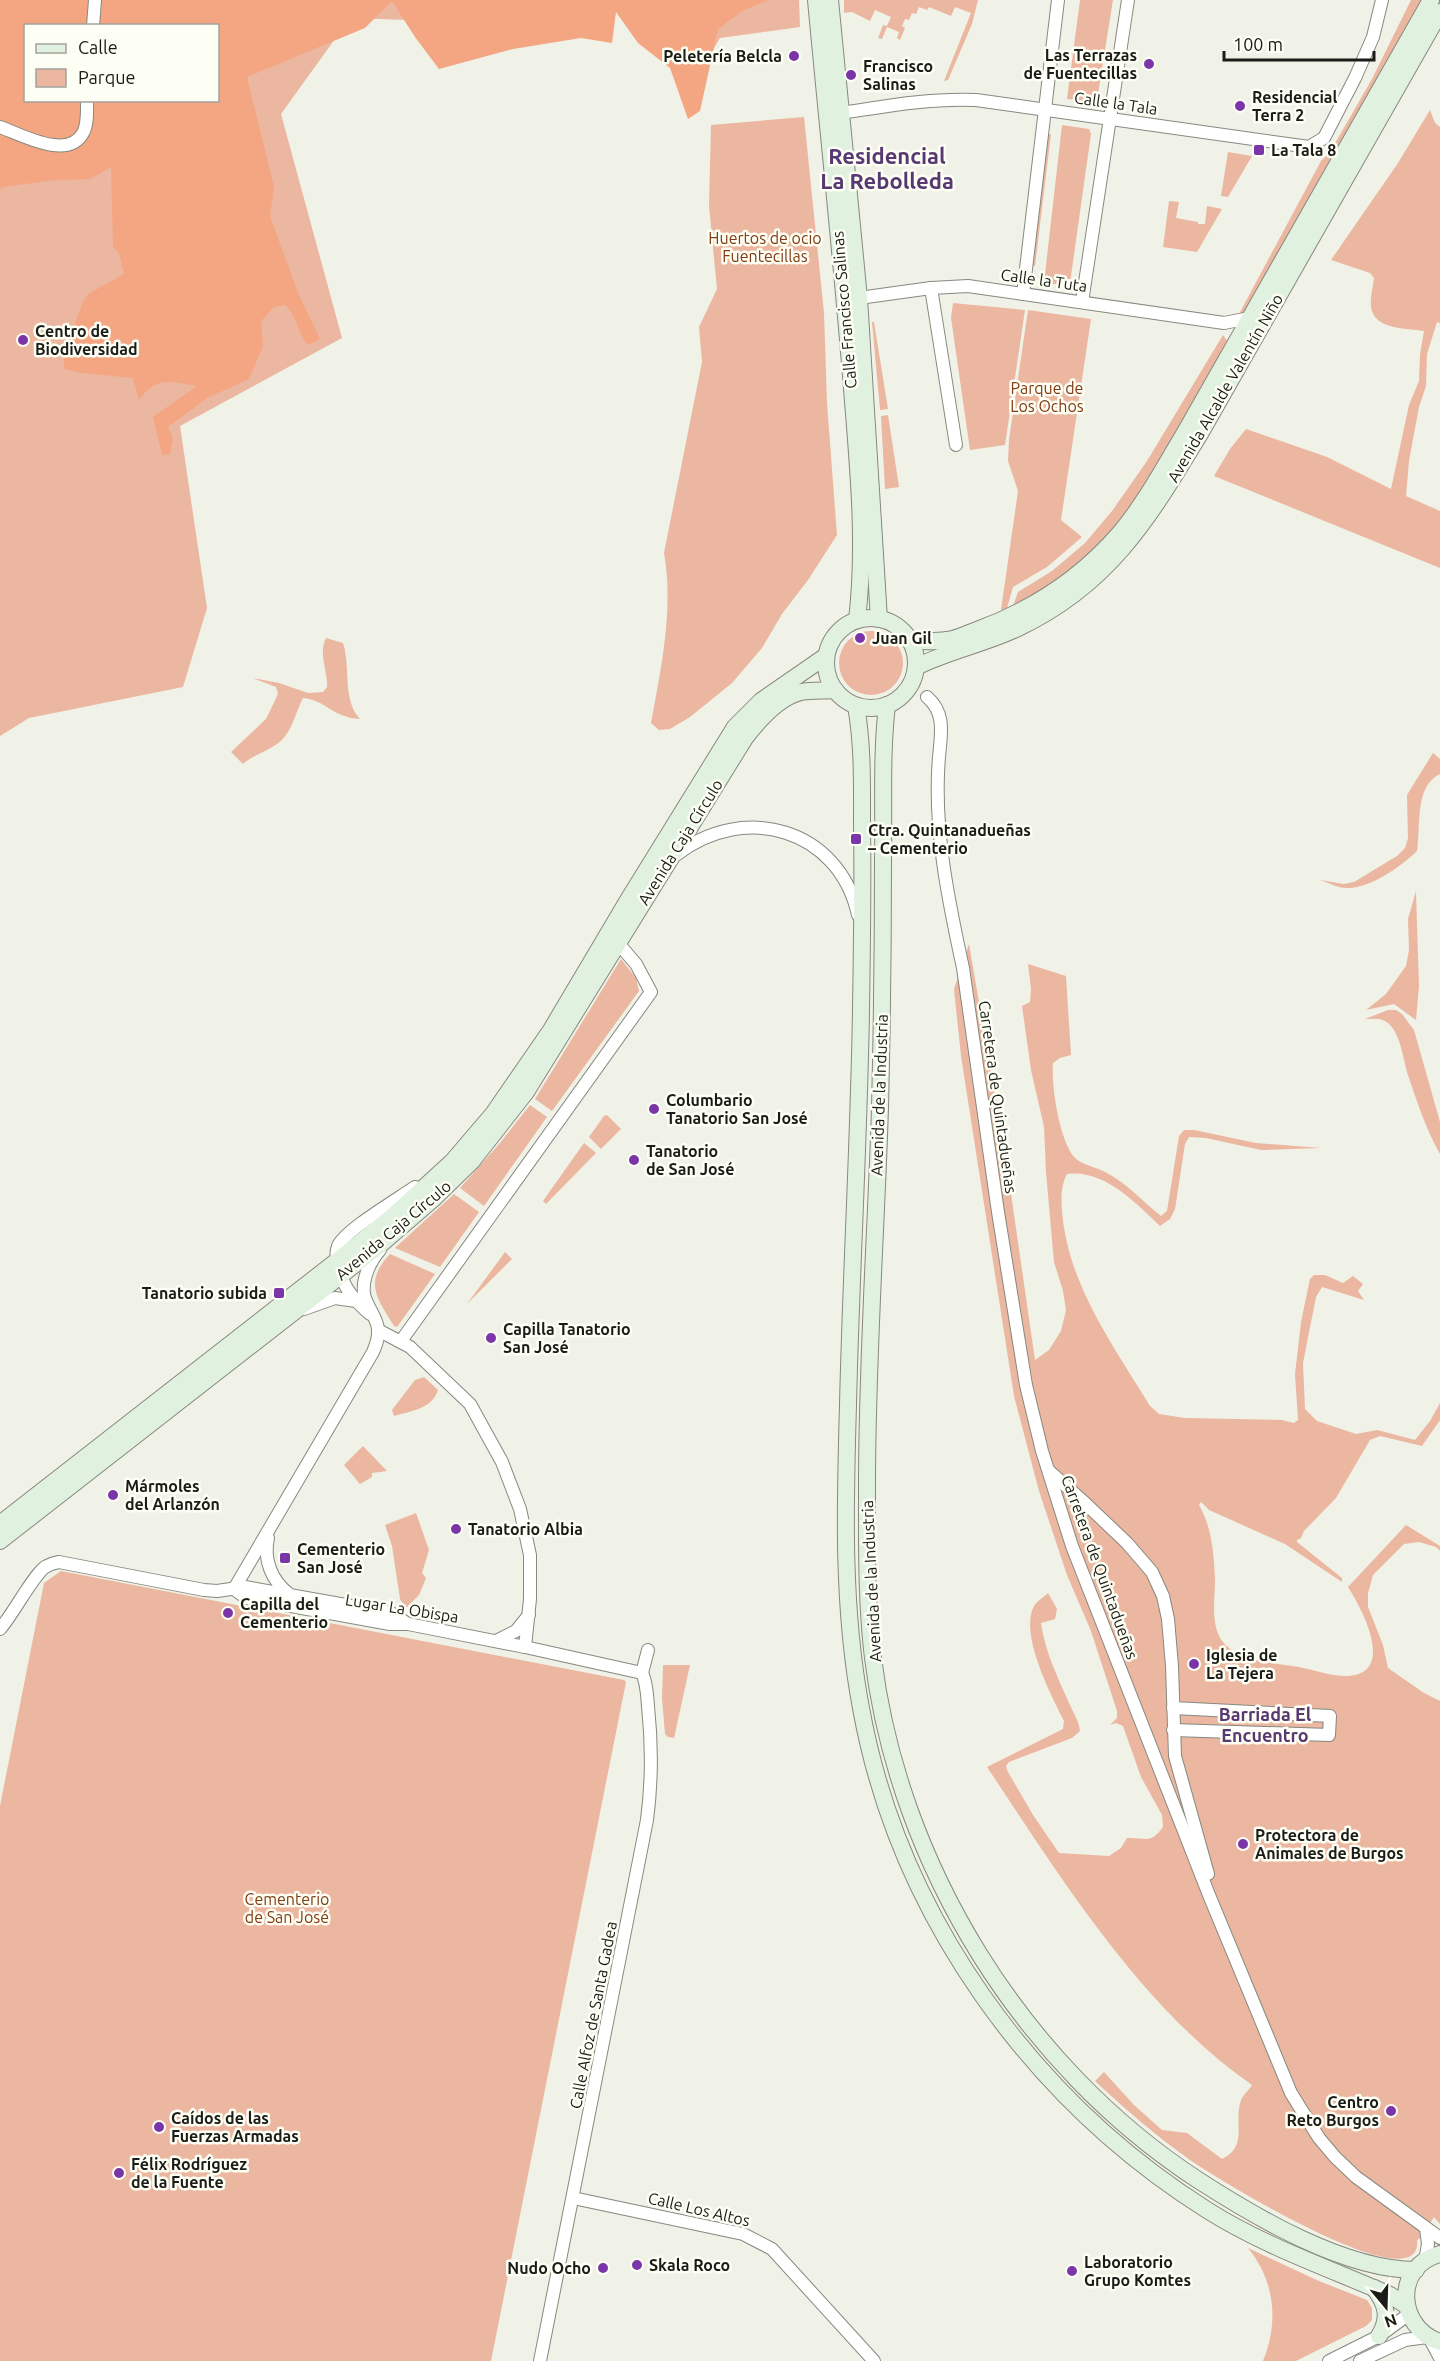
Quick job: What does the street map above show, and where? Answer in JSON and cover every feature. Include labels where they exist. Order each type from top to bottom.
[{"type":"main road","name":"Calle Francisco Salinas","points":[[816,0],[857,459],[861,587],[857,620]]},
{"type":"main road","name":"Calle Francisco Salinas","points":[[830,0],[859,298],[879,619]]},
{"type":"main road","name":"Avenida Alcalde Valentín Niño","points":[[910,641],[945,641],[1000,621],[1052,593],[1088,565],[1121,532],[1141,504],[1234,346],[1431,0]]},
{"type":"main road","name":"Avenida Alcalde Valentín Niño","points":[[916,667],[935,657],[1018,628],[1050,611],[1103,570],[1134,536],[1160,500],[1202,432],[1440,12]]},
{"type":"main road","points":[[879,619],[897,626],[910,641],[915,654],[916,667],[907,690],[887,705],[877,708],[856,706],[841,697],[835,690],[827,674],[826,656],[833,637],[840,630],[857,620],[879,619]]},
{"type":"main road","name":"Avenida Caja Círculo","points":[[0,1524],[334,1268],[452,1162],[487,1122],[530,1062],[735,727],[769,694],[826,656]]},
{"type":"main road","name":"Avenida Caja Círculo","points":[[0,1540],[289,1316],[334,1268],[417,1214],[472,1161],[513,1112],[554,1051],[745,738],[758,723],[792,695],[802,692],[835,690]]},
{"type":"main road","name":"Avenida de la Industria","points":[[887,705],[883,741],[880,1109],[867,1442],[867,1575],[873,1660],[891,1748],[910,1810],[933,1867],[992,1973],[1019,2011],[1057,2056],[1116,2115],[1167,2158],[1258,2216],[1305,2239],[1377,2266],[1396,2270],[1427,2262]]},
{"type":"main road","name":"Avenida de la Industria","points":[[856,706],[862,742],[863,884],[861,1023],[846,1492],[848,1600],[861,1708],[883,1795],[937,1922],[982,1995],[1017,2042],[1070,2101],[1152,2172],[1228,2223],[1296,2257],[1374,2288],[1408,2310]]},
{"type":"main road","points":[[1427,2262],[1407,2287],[1408,2310],[1416,2327],[1432,2339]]},
{"type":"main road","points":[[1374,2288],[1383,2299],[1386,2308],[1387,2319],[1379,2336]]},
{"type":"street","points":[[93,24],[95,0]]},
{"type":"street","points":[[1023,294],[1058,0]]},
{"type":"street","points":[[1082,302],[1128,0]]},
{"type":"street","name":"Calle la Tala","points":[[841,113],[947,99],[976,100],[1302,147],[1315,146],[1324,138],[1355,78],[1373,37],[1382,0]]},
{"type":"street","points":[[0,127],[49,145],[66,145],[82,135],[85,127],[87,102]]},
{"type":"street","name":"Calle la Tuta","points":[[859,298],[931,288],[968,286],[1224,324],[1250,318]]},
{"type":"street","points":[[931,288],[956,445]]},
{"type":"street","points":[[1224,324],[1234,346]]},
{"type":"street","name":"Carretera de Quintadueñas","points":[[927,697],[936,704],[942,718],[936,792],[950,907],[963,968],[1017,1339],[1032,1411],[1072,1546],[1278,2065],[1305,2118],[1330,2151],[1356,2177],[1440,2238]]},
{"type":"street","name":"Avenida de la Industria","points":[[668,861],[697,841],[742,828],[765,828],[791,834],[821,851],[837,867],[847,883],[856,908],[860,937],[861,1023]]},
{"type":"street","points":[[401,1341],[651,992],[636,964],[618,944]]},
{"type":"street","points":[[360,1298],[368,1270],[377,1253],[417,1214]]},
{"type":"street","points":[[234,1589],[368,1362],[377,1340],[378,1330],[373,1316],[351,1280],[334,1268]]},
{"type":"street","points":[[289,1316],[332,1299],[360,1298]]},
{"type":"street","points":[[378,1330],[401,1341],[470,1404],[502,1462],[514,1490],[526,1531],[531,1580],[525,1647]]},
{"type":"street","points":[[1048,1470],[1127,1544],[1152,1572],[1163,1596],[1168,1619],[1175,1756],[1206,1867],[1208,1891]]},
{"type":"street","points":[[269,1532],[266,1555],[269,1565],[277,1581],[290,1595]]},
{"type":"street","name":"Lugar La Obispa","points":[[0,1629],[13,1614],[43,1568],[51,1563],[59,1562],[204,1590],[234,1589],[246,1598],[390,1624],[408,1624],[642,1673]]},
{"type":"street","points":[[234,1589],[245,1587],[391,1613],[408,1624]]},
{"type":"street","points":[[496,1641],[516,1631],[529,1614]]},
{"type":"street","points":[[642,1673],[648,1650]]},
{"type":"street","name":"Calle Alfoz de Santa Gadea","points":[[540,2361],[648,1820],[651,1790],[651,1729],[646,1685],[642,1673]]},
{"type":"street","points":[[1173,1708],[1330,1716],[1329,1735],[1173,1730]]},
{"type":"street","name":"Calle Los Altos","points":[[573,2198],[742,2234],[757,2240],[772,2249],[874,2361]]},
{"type":"street","points":[[1426,2228],[1427,2262]]},
{"type":"street","points":[[1329,2361],[1379,2336],[1408,2310]]},
{"type":"street","points":[[1360,2361],[1405,2340],[1432,2339],[1440,2358]]},
{"type":"green space","points":[[0,0],[555,0],[467,22],[350,18],[281,114],[342,338],[180,426],[207,608],[183,687],[29,718],[0,736]]},
{"type":"green space","points":[[638,0],[799,0],[800,27],[720,38],[701,70]]},
{"type":"green space","points":[[844,0],[978,0],[972,24],[948,80],[944,81],[971,13],[955,7],[951,16],[929,7],[927,10],[919,7],[916,14],[912,13],[909,20],[905,19],[902,26],[905,28],[900,40],[897,38],[899,32],[887,27],[882,39],[878,38],[883,25],[887,26],[891,17],[875,10],[870,21],[852,12],[844,13]]},
{"type":"green space","points":[[1080,0],[1113,0],[1097,100],[1093,102],[1067,99]]},
{"type":"green space","points":[[1411,0],[1425,0],[1246,316],[1239,314],[1321,161],[1330,152],[1372,79]]},
{"type":"green space","points":[[1430,110],[1435,123],[1440,127],[1440,323],[1437,322],[1427,354],[1426,386],[1419,407],[1409,461],[1406,496],[1440,511],[1440,568],[1214,476],[1230,449],[1246,429],[1327,457],[1391,489],[1409,405],[1419,381],[1424,331],[1400,328],[1378,320],[1373,315],[1371,307],[1374,278],[1370,273],[1331,260],[1398,163]]},
{"type":"green space","name":"Huertos de ocio Fuentecillas","points":[[804,117],[824,313],[827,403],[837,535],[808,580],[782,614],[762,648],[732,683],[690,717],[670,729],[659,730],[651,723],[667,617],[668,595],[664,553],[702,362],[699,327],[717,289],[709,206],[711,125]]},
{"type":"green space","points":[[1062,125],[1089,129],[1091,134],[1070,283],[1067,285],[1044,283]]},
{"type":"green space","points":[[1048,134],[1051,134],[1035,266],[1032,266]]},
{"type":"green space","points":[[1228,152],[1252,156],[1228,197],[1221,196]]},
{"type":"green space","points":[[1169,201],[1179,202],[1176,218],[1198,222],[1198,224],[1205,224],[1207,206],[1222,209],[1197,252],[1163,247]]},
{"type":"green space","points":[[953,303],[1025,310],[1005,445],[970,450],[951,318]]},
{"type":"green space","name":"Parque de Los Ochos","points":[[1028,310],[1091,319],[1061,520],[1082,537],[1047,567],[1013,587],[1007,608],[1001,610],[1018,491],[1008,461],[1009,440]]},
{"type":"green space","points":[[872,322],[874,322],[888,409],[880,410]]},
{"type":"green space","points":[[1223,335],[1228,342],[1148,484],[1108,537],[1082,563],[1012,609],[1018,592],[1052,571],[1085,543],[1112,511],[1147,461]]},
{"type":"green space","points":[[888,415],[899,487],[885,489],[881,416]]},
{"type":"green space","points":[[865,631],[877,631],[894,640],[901,651],[903,663],[901,675],[894,686],[877,695],[865,695],[853,690],[844,681],[839,669],[839,657],[844,645],[853,636]]},
{"type":"green space","points":[[326,638],[343,643],[351,702],[360,719],[343,716],[318,702],[303,698],[290,729],[282,740],[243,764],[231,752],[266,719],[278,694],[276,687],[253,678],[279,683],[308,693],[323,692],[327,687],[323,656]]},
{"type":"green space","points":[[1433,753],[1440,759],[1440,774],[1432,780],[1422,797],[1417,851],[1394,870],[1365,885],[1344,888],[1320,880],[1344,884],[1354,882],[1397,856],[1405,848],[1408,838],[1407,795]]},
{"type":"green space","points":[[1416,891],[1419,986],[1416,1020],[1394,1004],[1366,1010],[1386,994],[1406,966],[1409,950],[1408,919]]},
{"type":"green space","points":[[969,944],[1006,1159],[1035,1360],[1049,1350],[1061,1331],[1066,1310],[1054,1262],[1044,1127],[1031,1070],[1022,1006],[1030,1002],[1028,964],[1066,976],[1071,1055],[1053,1063],[1053,1073],[1057,1111],[1069,1149],[1077,1160],[1122,1182],[1161,1216],[1167,1211],[1179,1136],[1184,1130],[1256,1143],[1321,1148],[1261,1150],[1206,1138],[1189,1137],[1185,1144],[1175,1209],[1170,1219],[1160,1226],[1130,1198],[1106,1182],[1081,1174],[1067,1174],[1063,1187],[1062,1205],[1066,1237],[1073,1263],[1094,1312],[1150,1406],[1159,1414],[1185,1418],[1282,1420],[1294,1423],[1298,1420],[1295,1374],[1301,1322],[1310,1279],[1314,1275],[1325,1275],[1343,1283],[1353,1276],[1363,1284],[1358,1291],[1364,1300],[1322,1287],[1316,1297],[1303,1363],[1305,1409],[1317,1421],[1356,1434],[1377,1430],[1415,1440],[1440,1403],[1440,1420],[1422,1446],[1380,1436],[1370,1440],[1336,1498],[1297,1540],[1342,1578],[1342,1582],[1285,1544],[1209,1510],[1201,1502],[1199,1505],[1212,1541],[1215,1620],[1223,1642],[1230,1649],[1248,1658],[1330,1674],[1349,1676],[1363,1672],[1371,1664],[1373,1652],[1367,1624],[1348,1587],[1406,1525],[1440,1546],[1440,1551],[1436,1547],[1419,1542],[1404,1544],[1373,1575],[1368,1593],[1368,1607],[1383,1645],[1388,1668],[1424,1693],[1440,1701],[1440,2224],[1434,2217],[1422,2237],[1417,2240],[1410,2256],[1387,2258],[1354,2248],[1273,2210],[1190,2160],[1141,2122],[1095,2081],[1104,2072],[1134,2105],[1162,2130],[1187,2133],[1222,2159],[1230,2154],[1238,2141],[1241,2100],[1252,2085],[1212,2054],[1139,1980],[1074,1896],[987,1767],[1063,1729],[1064,1721],[1038,1664],[1031,1632],[1030,1618],[1034,1606],[1048,1593],[1057,1609],[1055,1619],[1041,1623],[1043,1634],[1052,1665],[1080,1731],[1072,1738],[1009,1762],[1006,1766],[1008,1772],[1059,1853],[1109,1856],[1121,1848],[1127,1838],[1151,1838],[1163,1827],[1162,1815],[1141,1777],[1123,1726],[1116,1723],[1110,1725],[1117,1718],[1117,1711],[1091,1631],[1067,1575],[1039,1491],[1014,1396],[961,1056],[954,989]]},
{"type":"green space","points":[[621,959],[636,978],[639,991],[552,1111],[535,1099]]},
{"type":"green space","points":[[1388,1010],[1396,1010],[1402,1014],[1414,1030],[1440,1122],[1440,1154],[1418,1105],[1396,1034],[1383,1020],[1365,1019]]},
{"type":"green space","points":[[530,1105],[547,1117],[484,1206],[460,1188]]},
{"type":"green space","points":[[607,1115],[621,1129],[601,1149],[589,1137]]},
{"type":"green space","points":[[584,1143],[596,1153],[546,1204],[543,1201]]},
{"type":"green space","points":[[454,1194],[479,1212],[440,1267],[395,1248]]},
{"type":"green space","points":[[505,1252],[512,1259],[467,1304]]},
{"type":"green space","points":[[390,1254],[435,1274],[397,1327],[394,1326],[378,1298],[375,1281],[382,1264]]},
{"type":"green space","points":[[424,1377],[438,1390],[435,1396],[420,1408],[394,1416],[392,1410],[415,1380]]},
{"type":"green space","points":[[363,1446],[387,1471],[372,1473],[372,1477],[360,1484],[344,1465]]},
{"type":"green space","points":[[416,1513],[429,1550],[422,1573],[426,1578],[419,1595],[406,1608],[400,1599],[392,1546],[385,1525]]},
{"type":"green space","name":"Cementerio de San José","points":[[61,1571],[626,1682],[491,2361],[0,2361],[0,1806],[44,1583]]},
{"type":"green space","points":[[663,1665],[690,1665],[674,1738],[665,1734],[662,1698]]},
{"type":"green space","points":[[1248,2248],[1319,2281],[1367,2300],[1372,2308],[1372,2320],[1366,2326],[1296,2361],[1263,2361],[1271,2332],[1272,2302],[1264,2274]]},
{"type":"shaded area","points":[[0,0],[768,0],[742,11],[718,29],[700,111],[688,119],[670,68],[638,43],[616,12],[612,43],[581,38],[513,49],[439,69],[392,1],[365,28],[247,77],[274,187],[270,216],[298,293],[320,339],[308,345],[289,309],[285,305],[274,307],[261,321],[263,346],[249,379],[207,398],[168,427],[173,439],[170,454],[162,455],[153,417],[197,386],[165,382],[152,387],[139,400],[133,378],[64,369],[64,351],[88,294],[124,274],[119,253],[113,247],[111,167],[90,179],[55,180],[0,189]]},
{"type":"place","name":"Peletería Belcla","points":[[794,56]]},
{"type":"place","name":"Las Terrazas de Fuentecillas","points":[[1149,64]]},
{"type":"place","name":"Francisco Salinas","points":[[851,75]]},
{"type":"place","name":"Residencial Terra 2","points":[[1240,106]]},
{"type":"place","name":"La Tala 8","points":[[1259,150]]},
{"type":"place","name":"Centro de Biodiversidad","points":[[23,340]]},
{"type":"place","name":"Juan Gil","points":[[860,638]]},
{"type":"place","name":"Ctra. Quintanadueñas – Cementerio","points":[[856,839]]},
{"type":"place","name":"Columbario Tanatorio San José","points":[[654,1109]]},
{"type":"place","name":"Tanatorio de San José","points":[[634,1160]]},
{"type":"place","name":"Tanatorio subida","points":[[279,1293]]},
{"type":"place","name":"Capilla Tanatorio San José","points":[[491,1338]]},
{"type":"place","name":"Mármoles del Arlanzón","points":[[113,1495]]},
{"type":"place","name":"Tanatorio Albia","points":[[456,1529]]},
{"type":"place","name":"Cementerio San José","points":[[285,1558]]},
{"type":"place","name":"Capilla del Cementerio","points":[[228,1613]]},
{"type":"place","name":"Iglesia de La Tejera","points":[[1194,1664]]},
{"type":"place","name":"Protectora de Animales de Burgos","points":[[1243,1844]]},
{"type":"place","name":"Centro Reto Burgos","points":[[1391,2111]]},
{"type":"place","name":"Caídos de las Fuerzas Armadas","points":[[159,2127]]},
{"type":"place","name":"Félix Rodríguez de la Fuente","points":[[119,2173]]},
{"type":"place","name":"Skala Roco","points":[[637,2265]]},
{"type":"place","name":"Nudo Ocho","points":[[603,2268]]},
{"type":"place","name":"Laboratorio Grupo Komtes","points":[[1072,2271]]},
{"type":"district","name":"Residencial La Rebolleda","points":[[887,168]]},
{"type":"district","name":"Barriada El Encuentro","points":[[1265,1724]]}]
